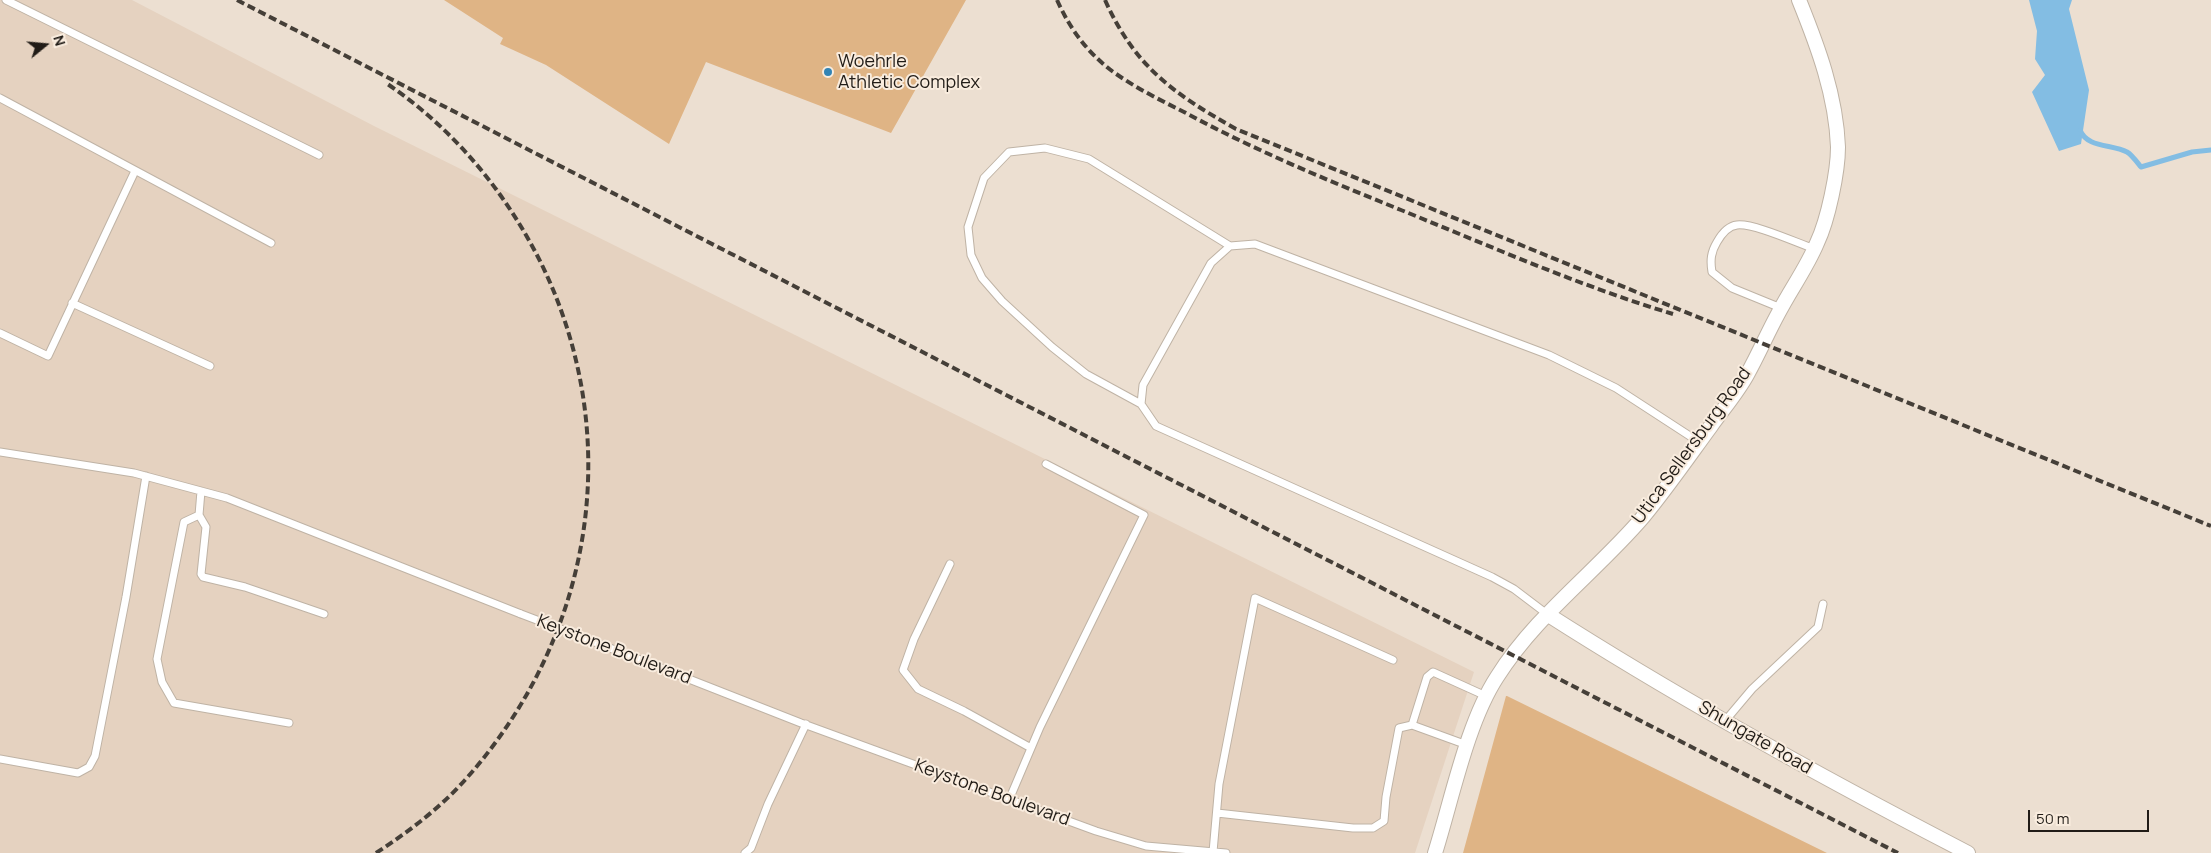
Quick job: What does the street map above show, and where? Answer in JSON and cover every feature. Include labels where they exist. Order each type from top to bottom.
[{"type":"street","name":"Utica Sellersburg Road","points":[[1436,853],[1468,745],[1486,696],[1512,655],[1547,614],[1591,573],[1643,516],[1699,442],[1747,375],[1780,308],[1815,249],[1832,194],[1838,148],[1832,101],[1823,62],[1800,0]]},
{"type":"street","name":"Shungate Road","points":[[1547,614],[1616,658],[1854,794],[1968,853]]},
{"type":"lane","points":[[6,0],[319,155]]},
{"type":"lane","points":[[0,98],[271,243]]},
{"type":"lane","points":[[1547,614],[1514,589],[1492,577],[1156,426],[1141,404],[1086,374],[1052,347],[1002,302],[982,278],[971,255],[968,226],[984,178],[1009,152],[1045,148],[1089,159],[1230,246],[1255,244],[1549,355],[1616,388],[1699,442]]},
{"type":"lane","points":[[0,333],[48,356],[135,171]]},
{"type":"lane","points":[[1780,308],[1732,288],[1712,272],[1710,262],[1712,250],[1720,236],[1729,227],[1737,225],[1755,228],[1815,249]]},
{"type":"lane","points":[[1141,404],[1143,385],[1211,263],[1230,246]]},
{"type":"lane","points":[[72,304],[210,366]]},
{"type":"lane","name":"Keystone Boulevard","points":[[0,452],[146,476],[227,498],[592,642],[1096,832],[1146,846],[1226,853]]},
{"type":"lane","points":[[1009,800],[1031,748],[1144,515],[1046,464]]},
{"type":"lane","points":[[0,758],[78,773],[89,767],[95,756],[124,606],[146,476]]},
{"type":"lane","points":[[201,491],[199,515],[206,527],[201,574],[203,577],[245,587],[324,614]]},
{"type":"lane","points":[[199,515],[184,522],[157,659],[162,682],[174,703],[289,723]]},
{"type":"lane","points":[[950,564],[914,639],[903,670],[918,689],[1031,748]]},
{"type":"lane","points":[[1213,852],[1219,784],[1254,598],[1393,660]]},
{"type":"lane","points":[[1725,720],[1752,689],[1818,627],[1823,604]]},
{"type":"lane","points":[[1412,725],[1427,677],[1433,672],[1486,696]]},
{"type":"lane","points":[[745,853],[751,848],[768,804],[806,724]]},
{"type":"lane","points":[[1217,814],[1353,828],[1373,828],[1384,821],[1386,798],[1399,728],[1412,725],[1468,745]]},
{"type":"shaded area","points":[[0,0],[132,0],[374,126],[1474,672],[1415,853],[0,853]]},
{"type":"shaded area","name":"Woehrle Athletic Complex","points":[[444,0],[966,0],[891,133],[706,62],[669,144],[546,65],[500,44],[503,38]]},
{"type":"shaded area","points":[[1507,696],[1827,853],[1463,853]]},
{"type":"water","points":[[2029,0],[2072,0],[2069,9],[2089,90],[2081,144],[2059,151],[2032,92],[2045,75],[2035,59],[2037,31]]},
{"type":"waterway","points":[[2080,130],[2083,136],[2094,143],[2127,152],[2141,167],[2192,152],[2211,150]]},
{"type":"railway","points":[[237,0],[1898,853]]},
{"type":"railway","points":[[1057,0],[1080,39],[1103,64],[1138,88],[1210,126],[1318,176],[1502,251],[1604,291],[1673,314]]},
{"type":"railway","points":[[1105,0],[1129,44],[1158,76],[1194,104],[1236,129],[2211,526]]},
{"type":"railway","points":[[376,853],[423,820],[465,780],[509,724],[543,664],[568,600],[583,534],[588,467],[583,399],[568,331],[542,265],[528,238],[495,187],[456,142],[411,101],[386,83]]},
{"type":"place","name":"Woehrle Athletic Complex","points":[[828,72]]}]
